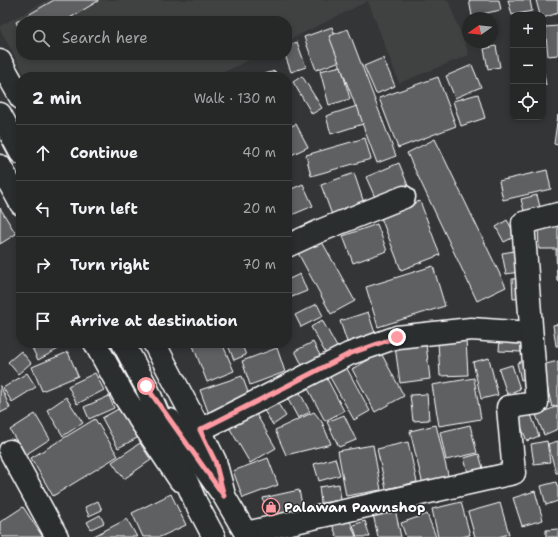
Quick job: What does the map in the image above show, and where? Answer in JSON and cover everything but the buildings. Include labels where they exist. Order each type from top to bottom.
[{"type":"street","points":[[0,61],[16,89]]},
{"type":"street","points":[[0,114],[16,144]]},
{"type":"street","points":[[2,174],[16,196]]},
{"type":"street","points":[[292,244],[404,197]]},
{"type":"street","points":[[146,386],[224,496],[247,535],[514,473],[508,407],[537,403],[523,223],[558,214]]},
{"type":"street","points":[[200,430],[349,354],[397,337],[470,329],[531,333]]},
{"type":"street","points":[[99,348],[124,396],[195,501]]},
{"type":"street","points":[[126,348],[146,386],[195,501],[214,537]]},
{"type":"street","points":[[157,348],[215,461],[224,496]]},
{"type":"street","points":[[10,451],[57,537]]},
{"type":"shaded area","points":[[48,0],[448,0],[462,37],[462,48],[466,48],[469,55],[399,83],[368,1],[292,39],[292,16],[18,16]]},
{"type":"shaded area","points":[[16,17],[16,59],[0,29],[0,26]]},
{"type":"shaded area","points":[[17,60],[249,60],[224,72],[23,72]]},
{"type":"place","name":"Palawan Pawnshop","points":[[271,507]]},
{"type":"route","points":[[146,386],[224,496],[215,461],[200,430],[349,354],[397,337]]}]
